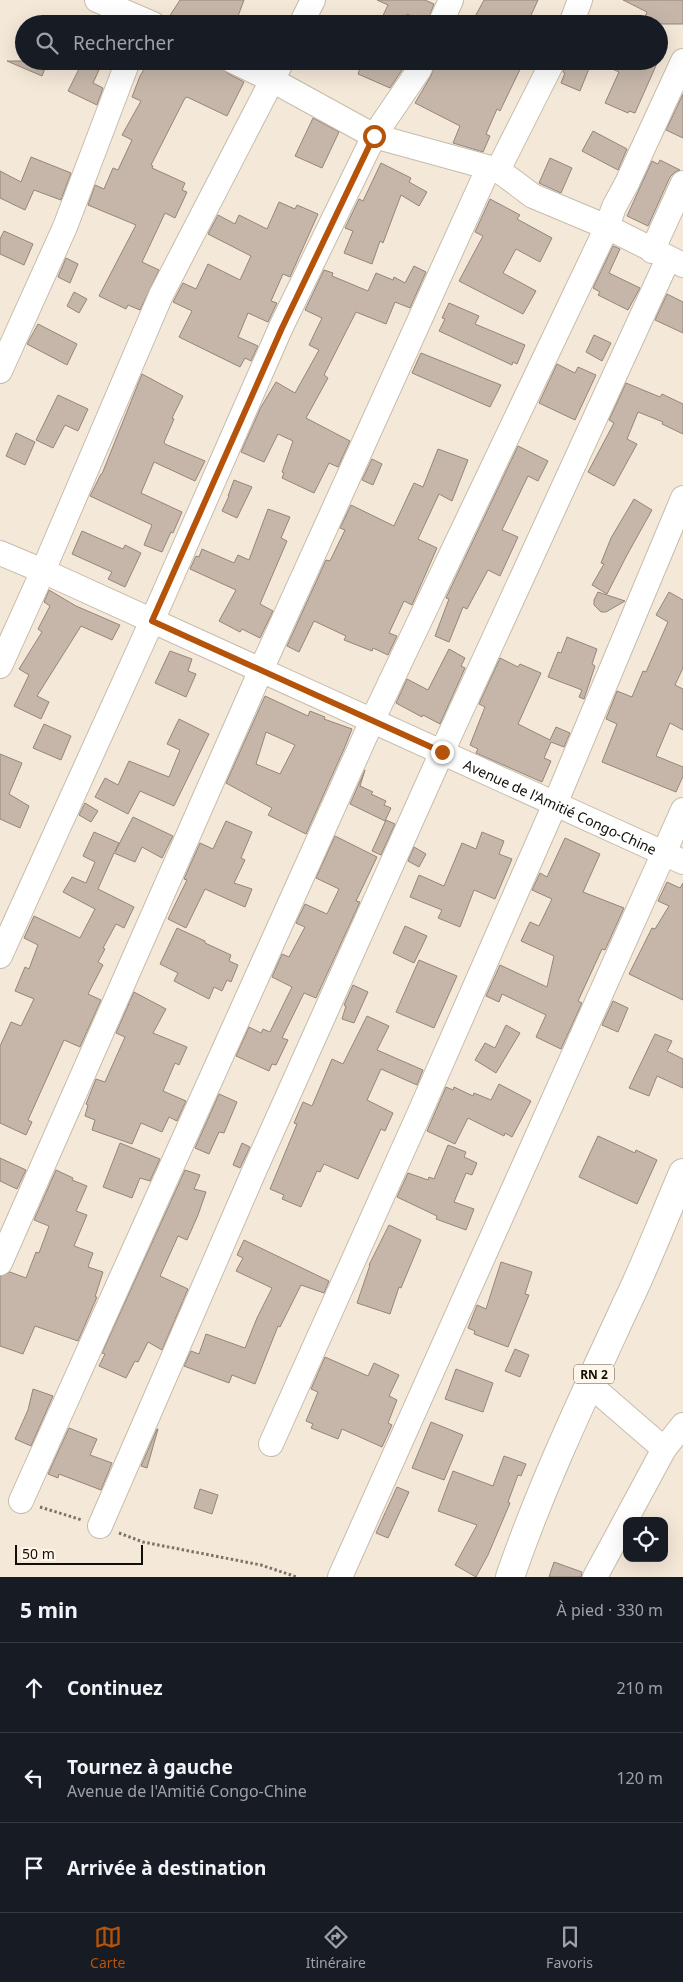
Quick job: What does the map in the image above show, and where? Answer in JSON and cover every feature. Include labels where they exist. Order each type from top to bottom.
[{"type":"highway","name":"RN 2","points":[[510,1577],[589,1384],[627,1303],[683,1173]]},
{"type":"street","points":[[97,0],[142,15]]},
{"type":"street","points":[[306,15],[313,0]]},
{"type":"street","points":[[444,15],[451,0]]},
{"type":"street","points":[[574,15],[580,0]]},
{"type":"street","points":[[20,1501],[372,721],[607,227],[614,207],[628,183],[683,61]]},
{"type":"street","points":[[0,371],[65,227],[125,70]]},
{"type":"street","points":[[0,666],[43,571],[161,295],[277,70],[374,136],[493,170],[533,196],[607,227],[667,258]]},
{"type":"street","points":[[0,956],[282,328],[374,136],[418,70]]},
{"type":"street","points":[[0,1263],[261,670],[493,170],[549,70]]},
{"type":"street","points":[[100,1526],[255,1169],[667,258],[683,183]]},
{"type":"street","points":[[271,1444],[420,1112],[555,804],[683,498]]},
{"type":"street","name":"Avenue de l'Amitié Congo-Chine","points":[[0,553],[674,858]]},
{"type":"street","points":[[340,1577],[674,858],[683,810]]},
{"type":"street","points":[[589,1384],[664,1449]]},
{"type":"street","points":[[595,1577],[664,1449],[683,1425]]},
{"type":"path","points":[[20,1501],[100,1526],[143,1542],[261,1565],[297,1577]]},
{"type":"building","points":[[180,0],[244,0],[238,15],[170,15]]},
{"type":"building","points":[[377,0],[425,0],[434,4],[430,15],[383,15],[388,5]]},
{"type":"building","points":[[484,0],[538,0],[531,15],[476,15]]},
{"type":"building","points":[[623,0],[683,0],[683,24],[668,24],[668,15],[646,15],[647,12]]},
{"type":"building","points":[[28,70],[44,70],[42,76]]},
{"type":"building","points":[[78,70],[99,70],[93,83],[103,88],[97,105],[68,91]]},
{"type":"building","points":[[144,70],[225,70],[244,82],[227,116],[187,97],[185,98],[151,165],[153,166],[152,168],[185,183],[182,190],[187,192],[175,218],[165,213],[142,262],[159,270],[140,310],[128,305],[126,309],[99,296],[136,225],[88,205],[95,185],[104,189],[113,168],[118,170],[132,140],[122,135],[141,101],[132,97]]},
{"type":"building","points":[[360,70],[402,70],[390,88],[358,74]]},
{"type":"building","points":[[433,70],[520,70],[500,111],[497,109],[486,134],[490,136],[483,152],[453,143],[460,126],[415,103]]},
{"type":"building","points":[[564,70],[588,70],[580,91],[561,83],[565,73]]},
{"type":"building","points":[[615,70],[654,70],[635,113],[629,111],[628,113],[605,103],[619,72]]},
{"type":"building","points":[[683,94],[683,138],[666,130]]},
{"type":"building","points":[[313,118],[339,132],[322,168],[295,156]]},
{"type":"building","points":[[593,131],[627,149],[618,170],[582,151]]},
{"type":"building","points":[[31,157],[71,173],[61,200],[34,190],[25,210],[0,198],[0,171],[21,182]]},
{"type":"building","points":[[550,158],[572,168],[561,193],[539,183]]},
{"type":"building","points":[[660,160],[680,170],[670,177],[648,226],[627,216],[652,161],[658,164]]},
{"type":"building","points":[[381,163],[411,178],[409,182],[427,192],[419,206],[401,195],[383,243],[380,241],[372,264],[344,253],[353,231],[345,228],[359,199],[363,201]]},
{"type":"building","points":[[490,199],[520,215],[517,219],[552,238],[540,262],[516,249],[503,273],[536,291],[523,314],[459,281],[483,236],[475,232]]},
{"type":"building","points":[[279,202],[295,209],[297,205],[318,214],[290,277],[283,274],[271,301],[277,303],[268,322],[248,313],[238,337],[258,346],[251,361],[245,358],[240,367],[179,337],[192,311],[173,302],[183,283],[196,289],[208,264],[240,280],[251,256],[208,234],[218,215],[235,224],[239,215],[267,229]]},
{"type":"building","points":[[4,231],[33,244],[24,265],[0,254],[0,239]]},
{"type":"building","points":[[613,246],[620,249],[609,273],[640,288],[628,310],[598,295],[600,292],[593,288]]},
{"type":"building","points":[[66,258],[78,264],[70,283],[58,277]]},
{"type":"building","points":[[414,266],[426,272],[410,308],[395,302],[386,324],[356,312],[324,375],[328,378],[306,418],[350,441],[338,467],[329,463],[314,493],[282,478],[284,473],[282,472],[293,441],[278,434],[264,462],[241,452],[261,407],[276,382],[295,393],[319,350],[309,345],[322,318],[305,310],[324,270],[333,273],[332,276],[368,291],[376,273],[393,280],[394,277],[405,283]]},
{"type":"building","points":[[74,292],[87,299],[79,313],[67,306]]},
{"type":"building","points":[[667,294],[683,302],[683,333],[655,320]]},
{"type":"building","points":[[449,303],[479,316],[475,324],[525,345],[517,364],[513,362],[512,365],[439,331],[445,319],[442,318]]},
{"type":"building","points":[[38,324],[77,344],[67,365],[27,344]]},
{"type":"building","points":[[594,335],[611,343],[602,361],[586,352]]},
{"type":"building","points":[[421,353],[501,385],[490,407],[412,373]]},
{"type":"building","points":[[557,364],[575,373],[578,367],[596,375],[575,420],[539,403]]},
{"type":"building","points":[[142,374],[183,396],[172,418],[174,419],[164,442],[165,444],[205,461],[195,481],[154,462],[141,493],[182,512],[162,552],[144,545],[152,525],[90,496],[102,474]]},
{"type":"building","points":[[626,383],[660,397],[662,394],[683,404],[683,434],[662,424],[663,422],[638,412],[627,439],[637,444],[614,486],[588,472],[614,423],[609,420]]},
{"type":"building","points":[[58,395],[88,409],[78,431],[65,425],[53,448],[36,440]]},
{"type":"building","points":[[16,433],[35,442],[25,465],[6,456]]},
{"type":"building","points":[[518,446],[548,461],[538,481],[528,476],[502,530],[518,537],[500,576],[488,570],[467,609],[463,607],[449,642],[435,636],[449,599],[446,598]]},
{"type":"building","points":[[438,449],[468,460],[452,501],[439,494],[418,539],[437,548],[412,605],[404,601],[389,633],[397,636],[388,655],[373,648],[372,651],[344,640],[346,636],[314,621],[299,652],[287,646],[326,560],[330,561],[345,530],[340,528],[351,505],[394,526],[414,483],[423,487]]},
{"type":"building","points":[[372,459],[382,464],[373,485],[362,480]]},
{"type":"building","points":[[234,480],[252,487],[237,518],[222,511]]},
{"type":"building","points":[[634,499],[652,510],[607,594],[592,585],[604,564],[601,563],[611,538]]},
{"type":"building","points":[[268,509],[290,517],[281,538],[287,541],[260,604],[273,611],[260,638],[242,629],[240,632],[219,621],[236,590],[190,569],[196,556],[199,557],[202,549],[234,563],[238,555],[249,560]]},
{"type":"building","points":[[82,531],[123,549],[125,545],[141,553],[125,587],[108,579],[112,572],[72,554]]},
{"type":"building","points":[[49,590],[76,606],[120,625],[112,640],[81,626],[37,696],[49,702],[41,719],[14,706],[29,675],[19,669],[42,632],[38,629],[50,606],[44,602]]},
{"type":"building","points":[[598,592],[625,601],[606,612],[601,612],[594,605]]},
{"type":"building","points":[[669,592],[683,600],[683,668],[675,685],[683,689],[683,730],[670,723],[656,756],[683,767],[683,776],[676,792],[602,762],[617,724],[606,719],[617,691],[632,697],[643,671],[646,672],[668,622],[656,615]]},
{"type":"building","points":[[567,637],[597,649],[592,664],[595,666],[584,699],[579,697],[582,690],[548,677],[558,652],[561,653]]},
{"type":"building","points":[[449,649],[465,658],[461,666],[465,668],[440,724],[396,703],[407,679],[428,690]]},
{"type":"building","points":[[170,651],[192,659],[188,671],[196,674],[186,697],[155,683]]},
{"type":"building","points":[[500,658],[518,667],[520,664],[541,673],[518,724],[550,740],[556,727],[570,733],[564,747],[551,742],[544,758],[551,761],[542,782],[476,753],[478,749],[470,745],[485,707],[479,704]]},
{"type":"building","points":[[265,696],[308,716],[310,711],[325,717],[324,719],[352,729],[306,834],[268,815],[272,808],[226,783]],"holes":[[[266,732],[295,745],[280,774],[256,764]]]},
{"type":"building","points":[[179,719],[209,734],[174,806],[140,791],[128,814],[95,797],[105,778],[118,785],[129,761],[169,777],[180,750],[167,744]]},
{"type":"building","points":[[44,724],[71,736],[61,760],[33,748]]},
{"type":"building","points":[[0,754],[22,763],[9,794],[29,806],[20,828],[0,819]]},
{"type":"building","points":[[365,770],[360,786],[386,801],[384,805],[391,808],[385,821],[350,804]]},
{"type":"building","points":[[85,803],[98,811],[91,822],[79,815]]},
{"type":"building","points":[[133,817],[173,836],[162,858],[142,847],[135,862],[114,853],[98,889],[134,907],[124,928],[116,924],[103,948],[105,949],[98,962],[103,965],[88,994],[101,1000],[80,1047],[64,1040],[28,1120],[32,1122],[26,1135],[0,1123],[0,1046],[11,1022],[21,1026],[34,999],[15,991],[25,967],[29,969],[38,945],[24,938],[34,916],[80,938],[95,909],[63,892],[72,877],[86,883],[95,862],[83,856],[94,832],[119,843],[115,852]]},
{"type":"building","points":[[386,820],[395,824],[381,855],[372,851]]},
{"type":"building","points":[[226,821],[252,832],[241,858],[245,860],[234,883],[252,889],[245,907],[205,889],[186,928],[168,919],[187,880],[184,879],[200,843],[213,849]]},
{"type":"building","points":[[482,832],[504,841],[499,854],[512,859],[495,899],[474,890],[460,927],[438,918],[442,910],[410,897],[419,875],[444,886],[462,843],[476,849]]},
{"type":"building","points":[[335,836],[377,857],[356,901],[360,902],[316,998],[304,993],[282,1038],[288,1040],[276,1065],[272,1064],[269,1071],[236,1056],[249,1027],[261,1033],[263,1029],[270,1032],[292,987],[272,977],[282,954],[289,957],[305,927],[296,923],[305,904],[327,914],[339,889],[316,878]]},
{"type":"building","points":[[565,838],[600,854],[583,892],[624,908],[605,950],[602,949],[578,1001],[582,1003],[561,1049],[536,1037],[546,1015],[502,994],[499,1002],[486,996],[500,965],[547,987],[554,956],[521,941],[530,922],[539,926],[552,899],[532,890],[540,873],[547,877]]},
{"type":"building","points":[[414,847],[426,854],[419,867],[408,861]]},
{"type":"building","points":[[667,882],[680,888],[683,883],[683,1000],[629,974],[652,928],[655,929],[669,906],[658,901]]},
{"type":"building","points":[[405,926],[427,936],[414,963],[393,953]]},
{"type":"building","points":[[177,928],[231,955],[229,961],[238,965],[231,982],[227,980],[222,991],[214,987],[209,999],[174,981],[178,973],[160,964]]},
{"type":"building","points":[[419,960],[457,976],[434,1028],[396,1012]]},
{"type":"building","points":[[353,985],[368,992],[354,1023],[342,1019],[346,1006],[344,1005]]},
{"type":"building","points":[[134,992],[166,1009],[153,1033],[187,1047],[179,1065],[175,1063],[163,1091],[186,1101],[177,1121],[169,1117],[162,1132],[141,1123],[132,1144],[92,1130],[95,1120],[85,1116],[88,1105],[86,1104],[96,1079],[105,1082],[125,1037],[116,1033]]},
{"type":"building","points":[[613,1001],[628,1008],[618,1032],[602,1025]]},
{"type":"building","points":[[367,1016],[389,1026],[377,1050],[423,1070],[417,1085],[381,1069],[367,1100],[393,1113],[385,1131],[381,1129],[358,1179],[324,1164],[320,1172],[317,1171],[301,1207],[282,1199],[284,1195],[270,1189],[297,1124],[294,1123],[303,1102],[312,1106],[332,1059],[343,1064]]},
{"type":"building","points":[[506,1025],[520,1033],[496,1073],[475,1060],[485,1043],[495,1048]]},
{"type":"building","points":[[655,1034],[672,1041],[667,1051],[683,1059],[683,1088],[657,1076],[649,1096],[629,1088]]},
{"type":"building","points":[[499,1084],[531,1101],[512,1137],[505,1133],[504,1136],[468,1118],[455,1144],[427,1131],[446,1087],[453,1090],[454,1087],[473,1096],[474,1093],[491,1100]]},
{"type":"building","points":[[219,1094],[237,1102],[224,1133],[219,1132],[209,1154],[195,1148]]},
{"type":"building","points":[[598,1136],[635,1153],[636,1150],[657,1160],[637,1204],[579,1177]]},
{"type":"building","points":[[120,1143],[160,1159],[150,1181],[140,1178],[132,1198],[103,1187]]},
{"type":"building","points":[[242,1143],[250,1147],[240,1168],[233,1165]]},
{"type":"building","points":[[448,1145],[466,1152],[464,1157],[477,1163],[472,1175],[466,1173],[454,1202],[474,1209],[466,1230],[436,1219],[437,1216],[397,1197],[408,1173],[428,1180],[429,1177],[434,1179]]},
{"type":"building","points":[[0,1158],[26,1170],[17,1189],[0,1181]]},
{"type":"building","points":[[56,1170],[73,1178],[72,1180],[87,1186],[76,1211],[87,1215],[74,1246],[93,1253],[88,1267],[103,1272],[95,1297],[97,1297],[78,1341],[35,1326],[23,1354],[0,1346],[0,1276],[10,1272],[26,1278],[36,1252],[39,1253],[49,1226],[34,1220]]},
{"type":"building","points":[[185,1170],[200,1175],[194,1189],[206,1192],[187,1240],[178,1236],[160,1276],[188,1289],[162,1350],[148,1342],[138,1362],[135,1361],[126,1378],[99,1366],[105,1354],[102,1353]]},
{"type":"building","points":[[389,1225],[421,1240],[401,1288],[399,1287],[390,1314],[357,1303],[369,1265]]},
{"type":"building","points":[[244,1240],[329,1281],[324,1293],[301,1285],[280,1327],[278,1326],[255,1384],[232,1375],[229,1383],[184,1366],[191,1351],[199,1354],[206,1334],[245,1348],[272,1288],[236,1271],[243,1258],[237,1255]]},
{"type":"building","points":[[501,1262],[532,1272],[525,1294],[529,1295],[508,1347],[474,1334],[475,1331],[468,1328],[477,1305],[486,1309]]},
{"type":"building","points":[[515,1349],[529,1355],[520,1377],[505,1371]]},
{"type":"building","points":[[325,1357],[368,1376],[374,1363],[399,1375],[389,1396],[397,1400],[388,1423],[392,1425],[382,1447],[342,1429],[338,1439],[311,1428],[313,1424],[306,1421],[318,1392],[311,1389]]},
{"type":"building","points":[[456,1369],[493,1383],[483,1412],[445,1399]]},
{"type":"building","points":[[33,1389],[53,1396],[31,1446],[15,1439],[28,1410]]},
{"type":"building","points":[[431,1422],[463,1435],[444,1480],[412,1468]]},
{"type":"building","points":[[69,1428],[97,1439],[90,1455],[112,1463],[101,1490],[59,1474],[58,1478],[48,1474]]},
{"type":"building","points":[[157,1429],[147,1468],[141,1466]]},
{"type":"building","points":[[504,1456],[526,1464],[521,1476],[518,1475],[508,1502],[510,1503],[488,1555],[476,1577],[455,1565],[477,1525],[438,1511],[453,1471],[493,1486]]},
{"type":"building","points":[[397,1487],[409,1492],[388,1538],[376,1533]]},
{"type":"building","points":[[200,1489],[218,1495],[212,1514],[194,1508]]},
{"type":"building","points":[[554,1562],[582,1572],[581,1577],[549,1577]]},
{"type":"route","points":[[374,136],[282,328],[152,621],[442,752]]}]
